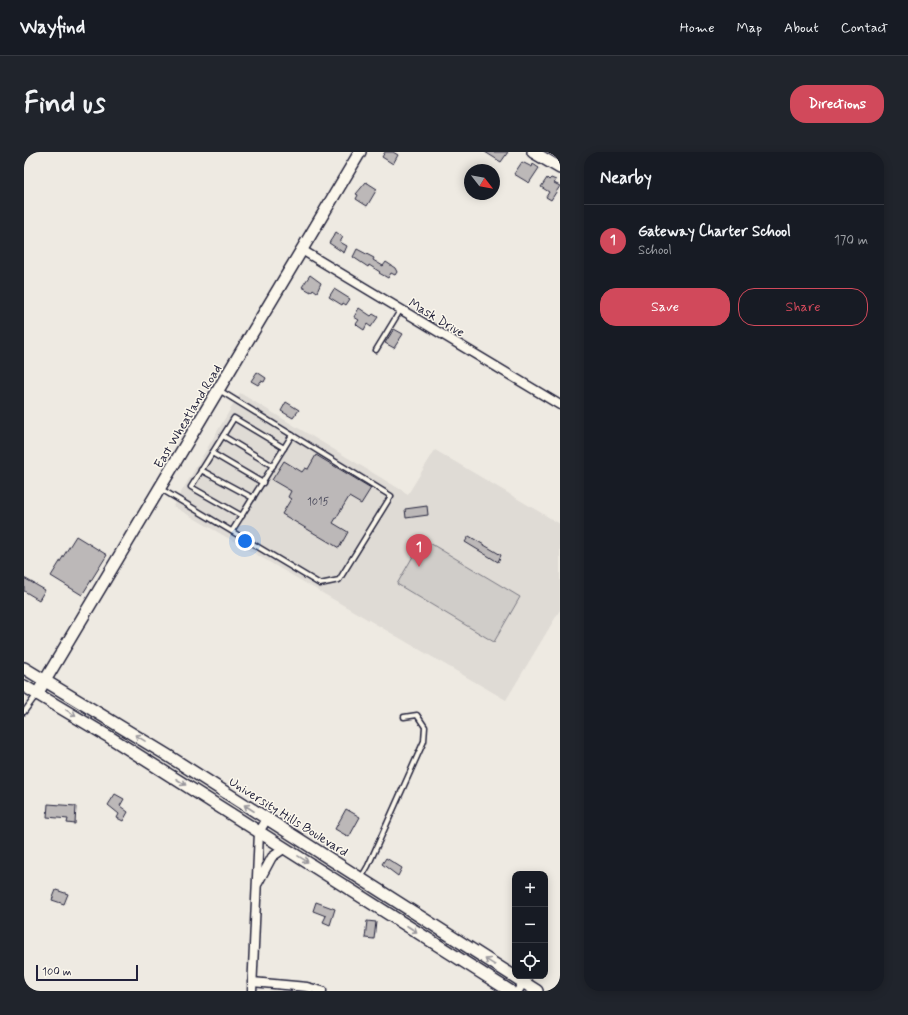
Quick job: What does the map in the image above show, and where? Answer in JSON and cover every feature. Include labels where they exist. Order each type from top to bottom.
[{"type":"main road","name":"East Wheatland Road","points":[[37,694],[360,152]]},
{"type":"main road","points":[[533,152],[560,168]]},
{"type":"main road","name":"University Hills Boulevard","points":[[24,668],[167,755],[360,878],[520,987],[537,991]]},
{"type":"main road","points":[[24,686],[111,738],[510,991]]},
{"type":"main road","points":[[352,891],[360,878]]},
{"type":"street","name":"Mask Drive","points":[[302,250],[401,308],[510,376],[560,405]]},
{"type":"street","points":[[252,991],[259,832],[267,819]]},
{"type":"street","points":[[256,888],[272,857],[285,848]]},
{"type":"street","points":[[252,982],[307,987],[322,991]]},
{"type":"lane","points":[[376,350],[401,308]]},
{"type":"lane","points":[[160,488],[320,584],[339,580],[391,496],[219,390]]},
{"type":"lane","points":[[242,516],[191,487],[201,470],[234,418],[284,448]]},
{"type":"lane","points":[[232,531],[292,435]]},
{"type":"lane","points":[[223,436],[273,466]]},
{"type":"lane","points":[[212,453],[263,483]]},
{"type":"lane","points":[[201,470],[253,498]]},
{"type":"lane","points":[[24,712],[37,694]]},
{"type":"lane","points":[[360,878],[368,866],[424,741],[425,727],[417,715],[404,717]]},
{"type":"shaded area","points":[[240,393],[408,494],[435,450],[560,524],[560,610],[506,700],[173,506]]},
{"type":"shaded area","points":[[423,539],[520,597],[494,642],[397,584]]},
{"type":"building","points":[[385,152],[393,152],[398,155],[393,164],[382,157]]},
{"type":"building","points":[[485,152],[508,152],[501,162]]},
{"type":"building","points":[[522,162],[532,167],[533,164],[539,168],[529,183],[514,174]]},
{"type":"building","points":[[547,178],[549,180],[551,178],[556,180],[554,183],[560,186],[551,200],[546,197],[549,192],[541,187]]},
{"type":"building","points":[[366,182],[377,189],[367,206],[356,199],[358,195],[356,194]]},
{"type":"building","points":[[336,232],[343,237],[340,242],[347,246],[344,253],[329,243]]},
{"type":"building","points":[[357,249],[374,258],[373,260],[383,266],[386,262],[395,268],[397,272],[395,275],[391,273],[388,278],[369,265],[368,267],[353,257]]},
{"type":"building","points":[[310,275],[321,283],[317,292],[313,289],[311,292],[302,287]]},
{"type":"building","points":[[334,289],[350,299],[346,305],[343,303],[342,305],[329,297]]},
{"type":"building","points":[[359,308],[371,316],[373,314],[378,317],[371,327],[367,324],[364,330],[356,324],[359,320],[354,317]]},
{"type":"building","points":[[394,329],[403,334],[394,348],[385,343]]},
{"type":"building","points":[[257,372],[266,378],[264,382],[261,381],[258,385],[251,381]]},
{"type":"building","points":[[286,402],[299,410],[293,418],[281,411]]},
{"type":"building","points":[[316,455],[371,488],[361,504],[349,497],[333,523],[348,532],[339,548],[282,514],[291,499],[288,497],[291,491],[272,480],[284,461],[302,472],[305,468],[308,469]]},
{"type":"building","points":[[427,506],[428,515],[406,518],[405,509]]},
{"type":"building","points":[[76,536],[107,555],[82,595],[51,576]]},
{"type":"building","points":[[469,536],[501,555],[498,562],[465,542]]},
{"type":"building","points":[[24,578],[45,590],[39,600],[24,591]]},
{"type":"building","points":[[115,794],[124,799],[120,806],[128,812],[123,821],[117,818],[119,814],[108,805]]},
{"type":"building","points":[[48,804],[76,806],[75,824],[67,823],[68,819],[47,817]]},
{"type":"building","points":[[346,809],[360,817],[349,837],[335,829]]},
{"type":"building","points":[[386,858],[402,868],[398,876],[382,864]]},
{"type":"building","points":[[56,890],[68,894],[64,904],[52,900]]},
{"type":"building","points":[[316,902],[335,909],[330,925],[323,922],[326,916],[313,911]]},
{"type":"building","points":[[367,921],[376,922],[374,939],[365,938]]},
{"type":"place","name":"Gateway Charter School","points":[[419,567]]}]
